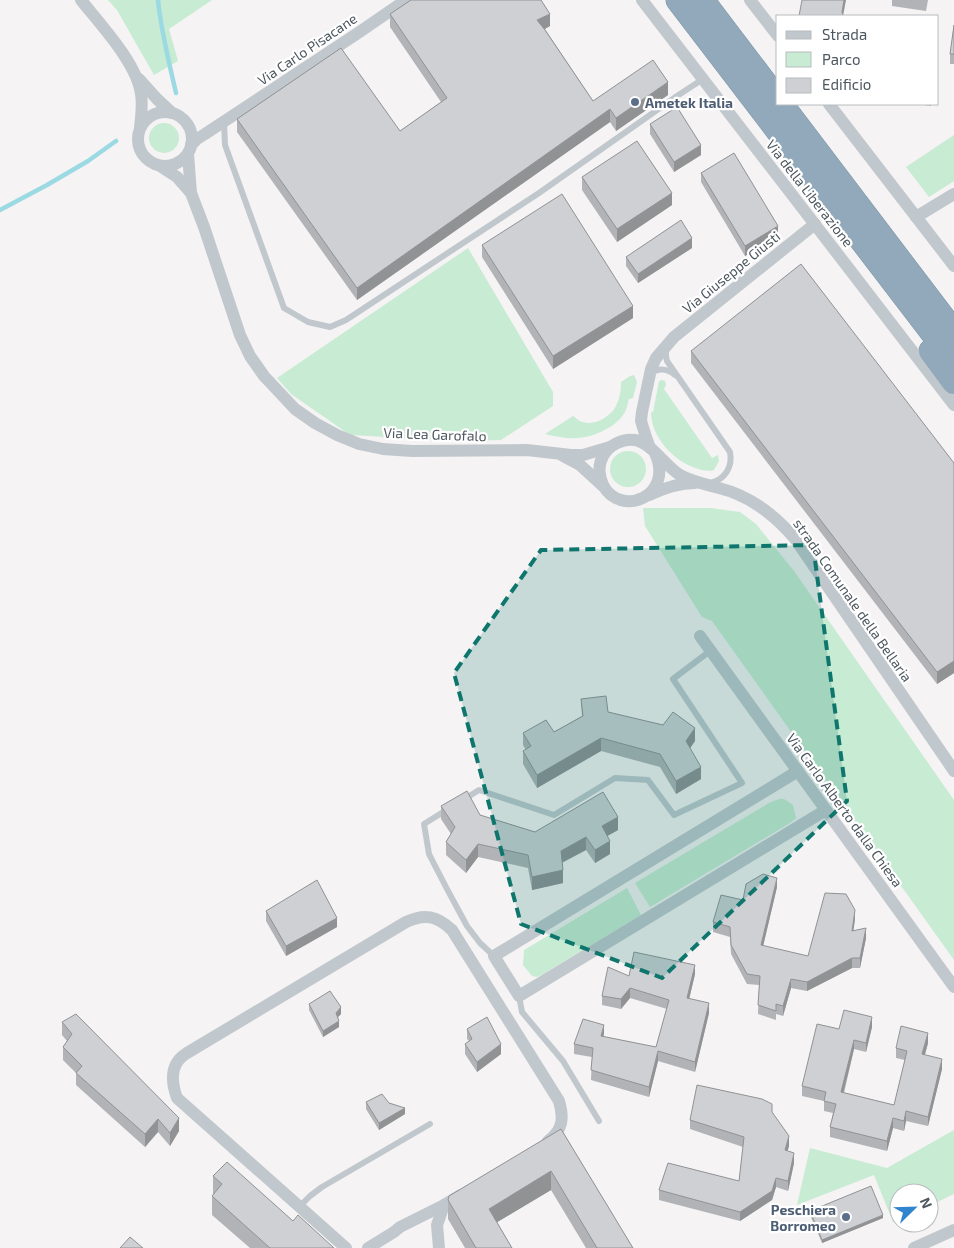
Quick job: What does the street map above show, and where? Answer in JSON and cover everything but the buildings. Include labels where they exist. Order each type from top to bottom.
[{"type":"highway","points":[[678,0],[954,361]]},
{"type":"highway","points":[[702,0],[776,97]]},
{"type":"highway","points":[[782,105],[950,326]]},
{"type":"highway","points":[[817,182],[870,266],[954,382]]},
{"type":"street","name":"Via Lea Garofalo","points":[[81,0],[111,37],[139,84],[142,103],[138,145],[141,153],[152,164],[160,166],[177,177],[191,193]]},
{"type":"street","name":"Via Carlo Pisacane","points":[[189,150],[197,139],[406,0]]},
{"type":"street","name":"Via della Liberazione","points":[[642,0],[954,405]]},
{"type":"street","points":[[750,0],[776,33]]},
{"type":"street","name":"Via Lea Garofalo","points":[[134,73],[157,99],[172,113],[184,120],[189,128],[192,136],[189,150],[191,193],[240,335],[250,356],[264,376],[295,409],[337,435],[359,444],[383,449],[412,451],[527,450],[571,455],[583,454],[614,445]]},
{"type":"street","points":[[830,105],[954,266]]},
{"type":"street","points":[[140,129],[144,122],[157,113],[172,113]]},
{"type":"street","name":"Via Carlo Pisacane","points":[[184,120],[198,125],[224,122]]},
{"type":"street","points":[[160,166],[176,164],[183,160],[189,150]]},
{"type":"street","points":[[916,217],[954,194]]},
{"type":"street","name":"Via Giuseppe Giusti","points":[[653,450],[643,427],[642,412],[653,363],[674,337],[815,224]]},
{"type":"street","name":"Via Giuseppe Giusti","points":[[614,445],[630,431],[642,412]]},
{"type":"street","points":[[653,450],[659,462],[660,472],[659,481],[654,490],[639,500],[631,501],[615,497],[609,492],[600,476],[600,465],[603,456],[614,445],[627,440],[643,443],[653,450],[680,475],[701,484]]},
{"type":"street","name":"Via Lea Garofalo","points":[[556,453],[580,465],[604,486]]},
{"type":"street","points":[[646,496],[670,486],[686,483],[701,484]]},
{"type":"street","name":"strada Comunale della Bellaria","points":[[701,484],[732,492],[756,504],[780,521],[788,530],[954,771]]},
{"type":"street","name":"Via Carlo Alberto dalla Chiesa","points":[[700,636],[954,987]]},
{"type":"street","points":[[798,772],[494,956],[519,996],[826,810]]},
{"type":"street","points":[[346,1248],[177,1098],[173,1086],[174,1072],[177,1062],[187,1053],[415,917],[435,918],[452,930],[559,1101],[562,1112],[562,1124],[558,1132],[550,1140],[534,1150]]},
{"type":"street","points":[[368,1248],[400,1227],[444,1205],[468,1190]]},
{"type":"street","points":[[439,1244],[437,1225],[444,1205]]},
{"type":"street","points":[[409,1224],[417,1223],[426,1226],[433,1232],[439,1244]]},
{"type":"street","points":[[914,1248],[954,1230]]},
{"type":"street","points":[[388,1248],[389,1240],[394,1232]]},
{"type":"lane","points":[[224,122],[225,145],[284,308],[308,322],[330,327],[346,320],[539,193],[703,79]]},
{"type":"lane","points":[[668,344],[665,351],[667,361],[730,452],[730,465],[725,474],[714,482],[701,484]]},
{"type":"lane","points":[[650,375],[657,370],[663,370],[670,371],[679,379]]},
{"type":"lane","points":[[494,956],[480,944],[467,926],[447,890],[429,854],[424,824],[479,790],[554,816],[615,778],[648,780],[674,815],[742,783],[673,679],[710,651]]},
{"type":"lane","points":[[519,996],[522,1012],[563,1061],[599,1121]]},
{"type":"lane","points":[[299,1207],[322,1187],[430,1124]]},
{"type":"highlighted area","points":[[813,545],[847,801],[662,978],[521,924],[454,673],[541,550]]},
{"type":"green space","points":[[108,0],[212,0],[169,29],[178,61],[154,75],[117,10]]},
{"type":"green space","points":[[164,123],[175,127],[179,138],[175,149],[164,153],[153,149],[149,138],[153,127]]},
{"type":"green space","points":[[954,135],[954,181],[929,197],[906,167]]},
{"type":"green space","points":[[468,248],[553,392],[553,406],[501,440],[459,441],[350,435],[291,394],[277,378]]},
{"type":"green space","points":[[634,375],[637,382],[633,398],[629,399],[623,415],[610,427],[594,435],[578,438],[545,434],[573,416],[588,423],[593,423],[607,417],[614,410],[617,403],[621,382]]},
{"type":"green space","points":[[659,381],[665,381],[666,385],[664,389],[712,458],[718,455],[719,461],[714,470],[702,470],[687,464],[671,453],[659,439],[652,421],[651,412],[653,412]]},
{"type":"green space","points":[[628,451],[635,452],[641,456],[645,462],[645,476],[641,482],[635,486],[628,487],[621,486],[615,482],[611,476],[610,469],[611,462],[615,456],[621,452]]},
{"type":"green space","points":[[643,508],[711,508],[740,512],[756,524],[794,571],[954,800],[954,960],[712,621],[702,617],[645,526]]},
{"type":"green space","points":[[784,799],[793,805],[796,818],[650,907],[635,883],[769,803]]},
{"type":"green space","points":[[627,888],[641,915],[543,974],[537,977],[532,976],[523,965],[524,950]]},
{"type":"green space","points":[[954,1130],[954,1194],[939,1201],[939,1183],[889,1183],[889,1212],[874,1175],[797,1205],[810,1148],[887,1168]]},
{"type":"waterway","points":[[158,0],[163,35],[176,93]]},
{"type":"waterway","points":[[0,210],[88,161],[116,141]]},
{"type":"place","name":"Ametek Italia","points":[[635,102]]},
{"type":"place","name":"Peschiera Borromeo","points":[[846,1217]]}]
